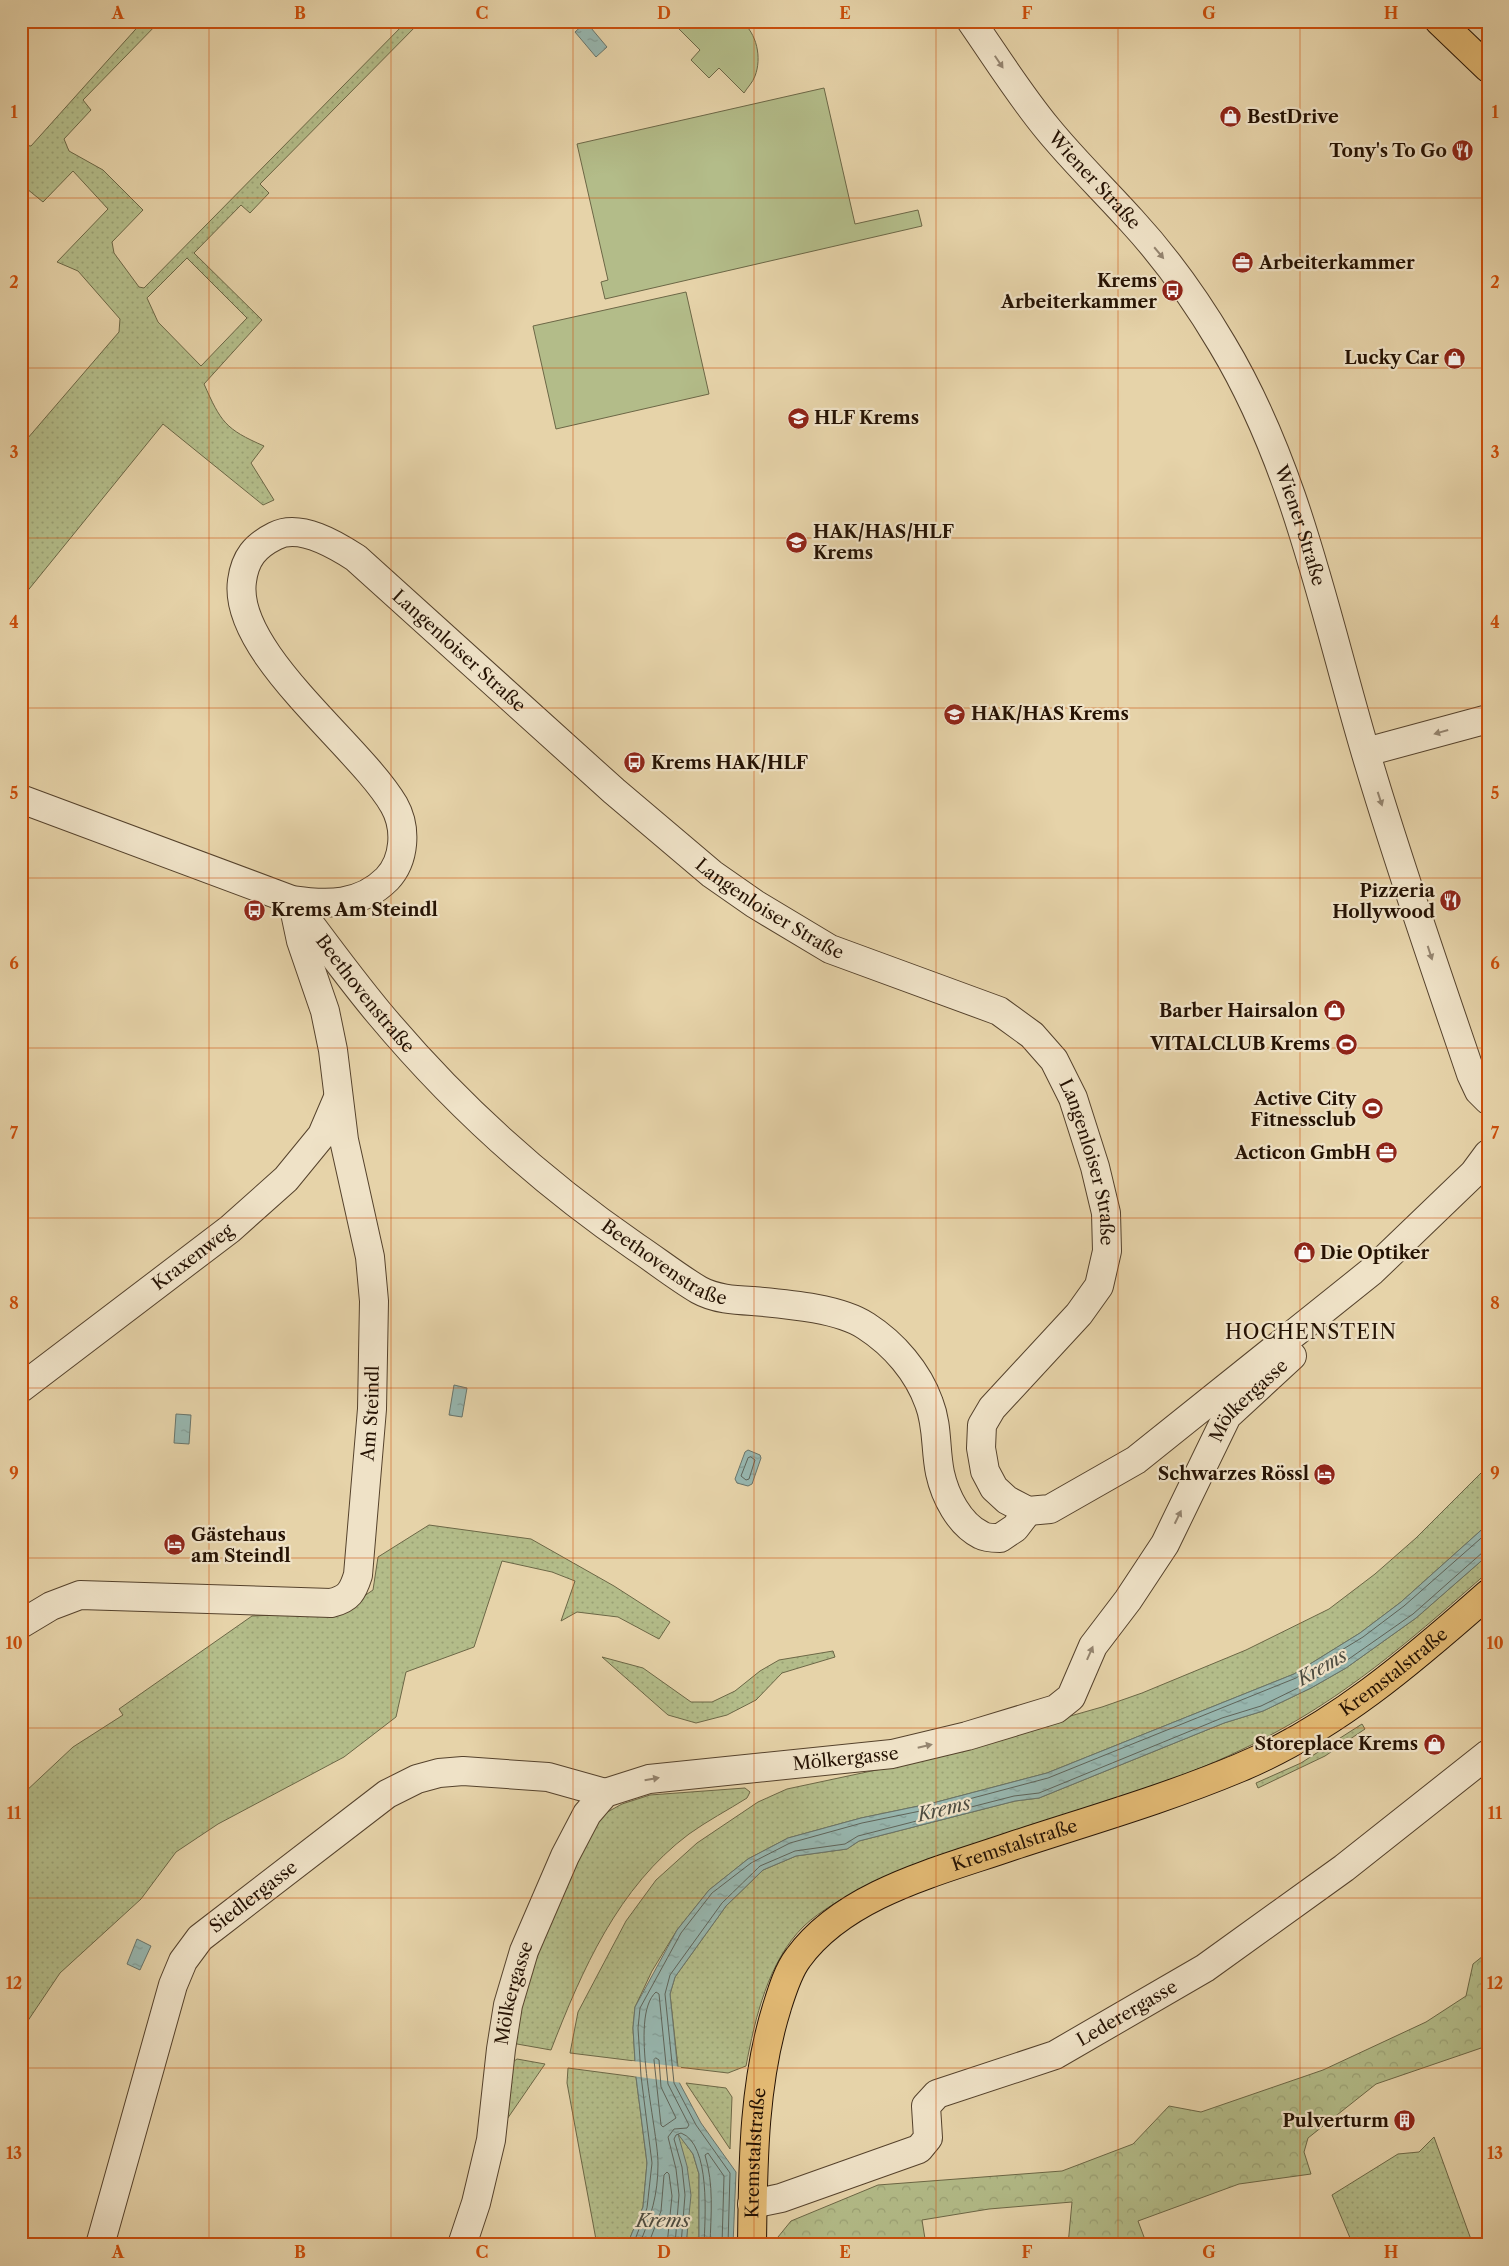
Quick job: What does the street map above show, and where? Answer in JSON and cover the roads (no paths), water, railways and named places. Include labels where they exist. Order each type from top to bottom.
[{"type":"main road","points":[[1439,21],[1488,68]]},
{"type":"main road","name":"Kremstalstraße","points":[[752,2245],[752,2204],[758,2086],[768,2038],[781,1994],[796,1960],[815,1937],[837,1919],[869,1900],[928,1875],[1161,1798],[1240,1768],[1279,1749],[1354,1703],[1416,1658],[1488,1594]]},
{"type":"street","name":"Wiener Straße","points":[[971,21],[1020,94],[1046,127],[1132,221],[1187,290],[1223,346],[1274,451],[1313,562],[1366,752],[1471,1074],[1488,1100]]},
{"type":"street","name":"Langenloiser Straße","points":[[21,800],[292,900],[322,904],[350,901],[376,889],[396,869],[404,841],[395,807],[374,778],[265,654],[251,627],[240,593],[244,567],[258,544],[279,534],[301,533],[328,540],[356,558],[614,791],[712,874],[755,904],[830,949],[999,1011],[1032,1034],[1054,1060],[1072,1098],[1095,1167],[1104,1204],[1107,1251],[1099,1286],[1079,1314],[992,1408],[982,1426],[980,1448],[985,1471],[994,1488],[1007,1500],[1028,1511]]},
{"type":"street","points":[[1366,752],[1488,719]]},
{"type":"street","name":"Am Steindl","points":[[21,1624],[51,1606],[80,1595],[331,1603],[343,1600],[353,1592],[358,1575],[372,1409],[374,1301],[370,1257],[337,1100],[333,1050],[325,1011],[301,941],[292,900]]},
{"type":"street","name":"Beethovenstraße","points":[[292,900],[378,1012],[425,1065],[517,1155],[582,1210],[701,1291],[724,1299],[783,1304],[836,1314],[865,1324],[915,1372],[929,1403],[937,1433],[940,1473],[951,1502],[966,1524],[982,1536],[1000,1538],[1015,1528],[1028,1511]]},
{"type":"street","name":"Kraxenweg","points":[[21,1388],[230,1229],[286,1179],[322,1135],[337,1100]]},
{"type":"street","points":[[1488,1111],[1488,1122]]},
{"type":"street","points":[[1028,1511],[1050,1509],[1136,1460],[1372,1271],[1474,1173],[1488,1154]]},
{"type":"street","name":"Mölkergasse","points":[[462,2245],[476,2203],[491,2140],[508,2005],[524,1951],[565,1856],[587,1814],[605,1793],[649,1779],[892,1754],[967,1736],[1056,1709],[1071,1697],[1093,1646],[1128,1600],[1165,1544],[1227,1416],[1318,1331],[1338,1298]]},
{"type":"street","name":"Lederergasse","points":[[752,2204],[781,2198],[919,2149],[928,2138],[926,2106],[937,2094],[1055,2055],[1204,1968],[1344,1868],[1488,1754]]},
{"type":"street","name":"Siedlergasse","points":[[100,2245],[173,1985],[183,1960],[200,1938],[388,1794],[417,1779],[439,1773],[463,1771],[548,1777],[605,1793]]},
{"type":"water","points":[[586,22],[607,47],[596,57],[575,32]]},
{"type":"water","points":[[454,1385],[467,1388],[462,1417],[449,1415]]},
{"type":"water","points":[[176,1414],[191,1415],[189,1444],[174,1443]]},
{"type":"water","points":[[748,1450],[760,1455],[761,1458],[752,1484],[748,1486],[737,1483],[735,1479],[745,1452]]},
{"type":"water","name":"Krems","points":[[1488,1524],[1488,1555],[1416,1618],[1346,1668],[1311,1688],[1263,1711],[1224,1723],[1039,1798],[1015,1801],[859,1841],[847,1849],[796,1856],[763,1870],[726,1906],[675,1977],[670,1994],[679,2082],[701,2123],[736,2172],[733,2245],[699,2245],[699,2174],[693,2154],[678,2134],[687,2166],[691,2195],[686,2245],[627,2245],[643,2207],[647,2163],[636,2077],[633,2028],[635,2007],[677,1930],[709,1890],[748,1859],[788,1838],[861,1818],[933,1803],[1047,1773],[1294,1674],[1360,1633],[1401,1602]]},
{"type":"water","points":[[137,1939],[151,1946],[140,1970],[127,1964]]},
{"type":"place","name":"BestDrive","points":[[1231,117]]},
{"type":"place","name":"Tony's To Go","points":[[1463,151]]},
{"type":"place","name":"Arbeiterkammer","points":[[1243,263]]},
{"type":"place","name":"Krems Arbeiterkammer","points":[[1173,291]]},
{"type":"place","name":"Lucky Car","points":[[1455,358]]},
{"type":"place","name":"HLF Krems","points":[[798,418]]},
{"type":"place","name":"HAK/HAS/HLF Krems","points":[[797,542]]},
{"type":"place","name":"HAK/HAS Krems","points":[[955,714]]},
{"type":"place","name":"Krems HAK/HLF","points":[[635,763]]},
{"type":"place","name":"Pizzeria Hollywood","points":[[1451,901]]},
{"type":"place","name":"Krems Am Steindl","points":[[255,910]]},
{"type":"place","name":"Barber Hairsalon","points":[[1334,1011]]},
{"type":"place","name":"VITALCLUB Krems","points":[[1346,1044]]},
{"type":"place","name":"Active City Fitnessclub","points":[[1372,1109]]},
{"type":"place","name":"Acticon GmbH","points":[[1387,1153]]},
{"type":"place","name":"Die Optiker","points":[[1304,1253]]},
{"type":"place","name":"Schwarzes Rössl","points":[[1325,1474]]},
{"type":"place","name":"Gästehaus am Steindl","points":[[175,1545]]},
{"type":"place","name":"Storeplace Krems","points":[[1434,1744]]},
{"type":"place","name":"Pulverturm","points":[[1405,2121]]},
{"type":"district","name":"HOCHENSTEIN","points":[[1311,1332]]}]
